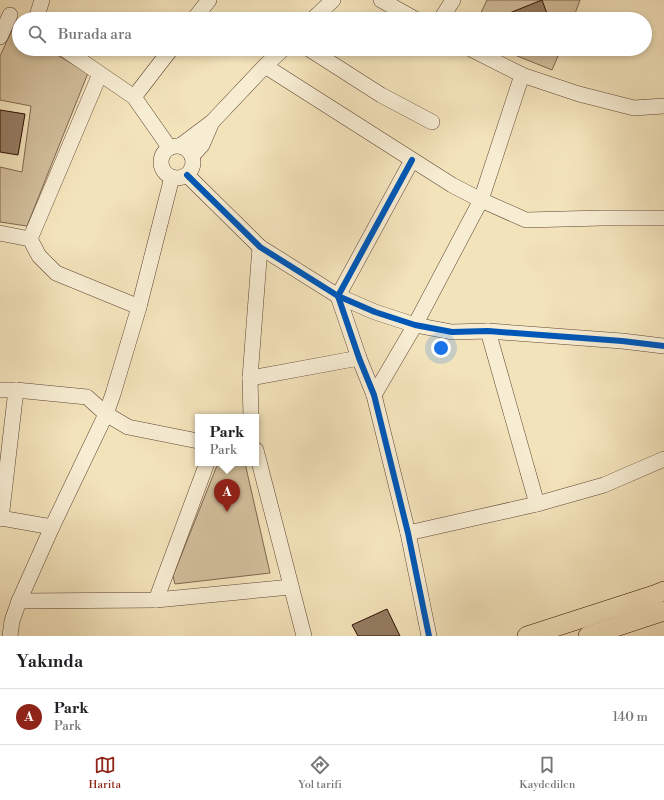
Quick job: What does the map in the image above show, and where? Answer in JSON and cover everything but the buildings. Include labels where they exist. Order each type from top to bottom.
[{"type":"main road","points":[[528,636],[664,591]]},
{"type":"main road","points":[[588,636],[664,611]]},
{"type":"street","points":[[38,12],[42,0]]},
{"type":"street","points":[[200,12],[209,0]]},
{"type":"street","points":[[320,12],[333,0]]},
{"type":"street","points":[[381,0],[402,12]]},
{"type":"street","points":[[445,12],[453,0]]},
{"type":"street","points":[[0,37],[10,14]]},
{"type":"street","points":[[74,56],[134,97],[175,147],[185,148],[189,151],[192,156],[193,166],[187,175],[182,177],[172,177],[167,175],[164,171],[161,166],[161,161],[162,155],[165,151],[175,147],[212,122],[276,56]]},
{"type":"street","points":[[134,97],[166,56]]},
{"type":"street","points":[[320,56],[381,95],[432,122]]},
{"type":"street","points":[[485,56],[522,75],[579,94],[634,108],[664,106]]},
{"type":"street","points":[[265,66],[452,185],[526,220],[664,218]]},
{"type":"street","points":[[30,239],[100,74]]},
{"type":"street","points":[[374,396],[415,325],[481,200],[522,75]]},
{"type":"street","points":[[192,156],[202,145],[212,122]]},
{"type":"street","points":[[412,160],[338,296],[359,358],[374,396],[408,533],[428,636]]},
{"type":"street","points":[[187,175],[260,247],[338,296],[375,312],[415,325],[452,332],[488,331],[622,341],[664,346]]},
{"type":"street","points":[[10,636],[6,620],[19,601],[52,527],[106,414],[139,307],[172,177]]},
{"type":"street","points":[[0,233],[30,239],[40,256],[56,273],[139,307]]},
{"type":"street","points":[[251,414],[250,378],[260,247]]},
{"type":"street","points":[[488,331],[537,504]]},
{"type":"street","points":[[250,378],[359,358]]},
{"type":"street","points":[[0,390],[16,390],[88,397],[106,414],[128,428],[195,440]]},
{"type":"street","points":[[16,390],[0,518],[52,527]]},
{"type":"street","points":[[408,533],[537,504],[604,485],[664,459]]},
{"type":"street","points":[[259,462],[304,636]]},
{"type":"street","points":[[156,600],[206,466]]},
{"type":"street","points":[[19,601],[156,600],[291,587]]},
{"type":"shaded area","points":[[487,0],[580,0],[576,12],[481,12]]},
{"type":"shaded area","points":[[12,30],[12,56],[59,56],[88,73],[27,226],[0,222],[0,167],[22,172],[31,106],[0,100],[0,56]]},
{"type":"shaded area","points":[[517,56],[558,56],[552,70]]},
{"type":"shaded area","points":[[217,466],[246,466],[270,573],[175,584],[173,576]]},
{"type":"cycle path","points":[[412,160],[338,296],[359,358],[374,395],[408,533],[429,636]]},
{"type":"cycle path","points":[[187,175],[260,247],[338,296],[375,312],[415,325],[452,332],[488,331],[622,341],[664,346]]},
{"type":"place","name":"Park","points":[[227,512]]}]
